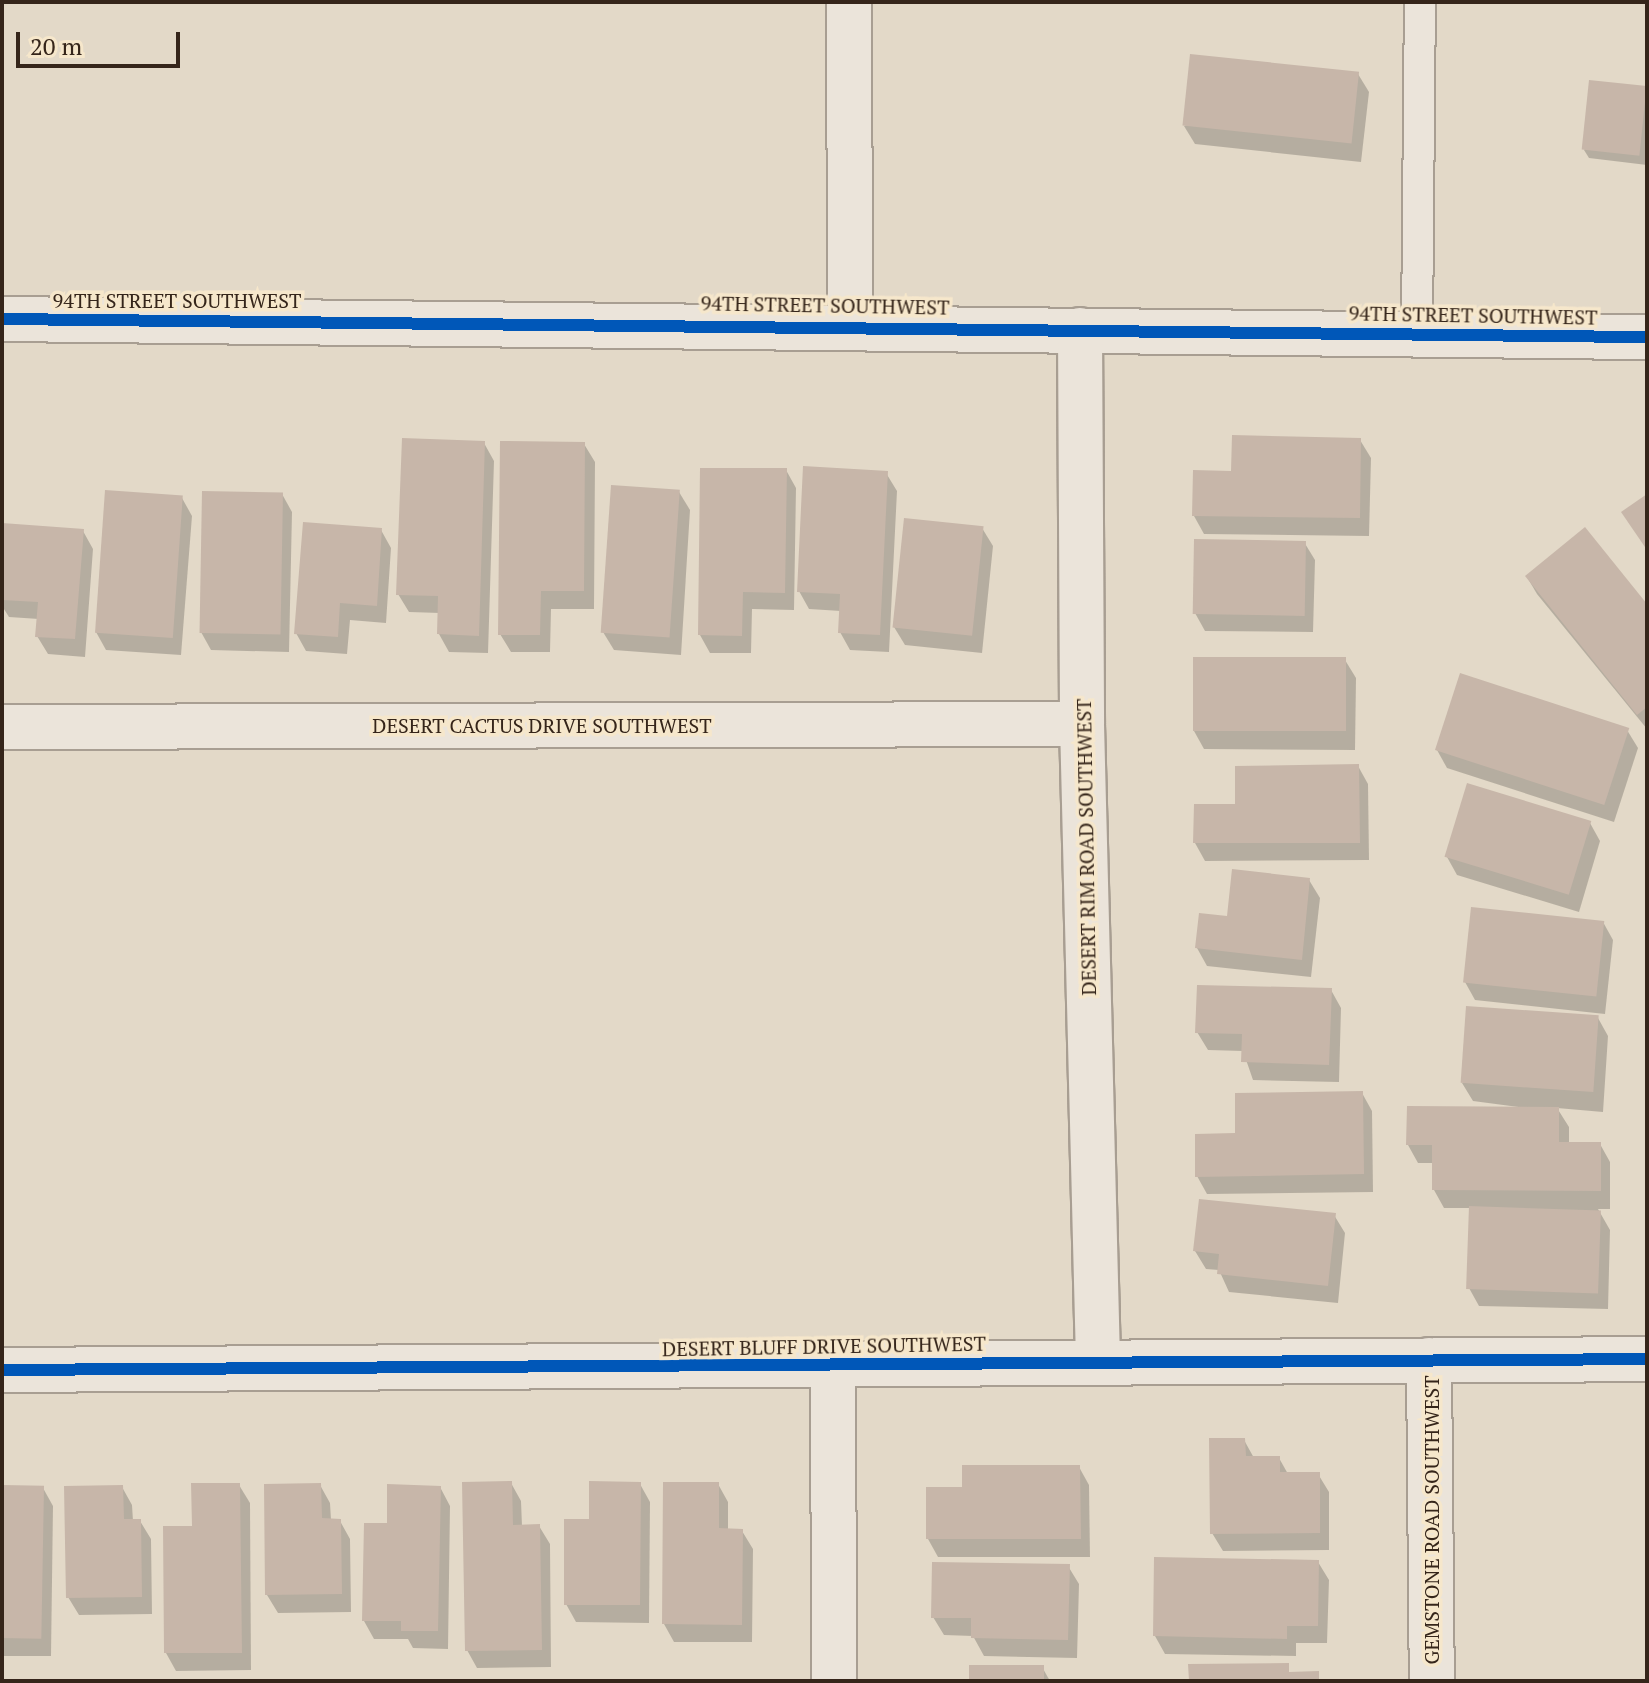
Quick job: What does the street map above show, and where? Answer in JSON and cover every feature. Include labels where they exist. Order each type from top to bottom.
[{"type":"street","points":[[849,2],[850,324]]},
{"type":"street","name":"94TH STREET SOUTHWEST","points":[[2,319],[850,324],[1647,337]]},
{"type":"street","name":"DESERT RIM ROAD SOUTHWEST","points":[[1080,330],[1082,724],[1098,1362]]},
{"type":"street","name":"DESERT CACTUS DRIVE SOUTHWEST","points":[[2,727],[1082,724]]},
{"type":"street","name":"DESERT BLUFF DRIVE SOUTHWEST","points":[[2,1370],[1647,1359]]},
{"type":"street","name":"GEMSTONE ROAD SOUTHWEST","points":[[1429,1360],[1432,1681]]},
{"type":"street","points":[[833,1366],[834,1681]]},
{"type":"lane","points":[[1417,334],[1420,2]]},
{"type":"building","points":[[1190,54],[1359,72],[1352,143],[1182,126]]},
{"type":"building","points":[[1589,80],[1647,86],[1639,156],[1582,150]]},
{"type":"building","points":[[1232,435],[1361,438],[1360,518],[1192,516],[1193,470],[1231,471]]},
{"type":"building","points":[[402,438],[485,441],[479,636],[437,634],[438,596],[396,595]]},
{"type":"building","points":[[500,441],[585,442],[584,591],[541,591],[540,635],[498,635]]},
{"type":"building","points":[[803,466],[888,471],[880,635],[838,633],[840,594],[797,592]]},
{"type":"building","points":[[700,468],[787,468],[785,593],[743,592],[742,636],[698,635]]},
{"type":"building","points":[[611,485],[680,490],[670,637],[601,633]]},
{"type":"building","points":[[105,490],[183,495],[173,638],[95,633]]},
{"type":"building","points":[[202,491],[283,492],[281,634],[200,633]]},
{"type":"building","points":[[1647,494],[1647,550],[1621,512]]},
{"type":"building","points":[[904,518],[984,526],[972,636],[893,627]]},
{"type":"building","points":[[303,522],[382,528],[377,606],[340,603],[338,637],[294,634]]},
{"type":"building","points":[[2,523],[84,529],[75,639],[35,637],[38,602],[2,600]]},
{"type":"building","points":[[1585,527],[1647,604],[1647,707],[1637,715],[1525,576]]},
{"type":"building","points":[[1194,539],[1306,541],[1305,616],[1193,614]]},
{"type":"building","points":[[1193,657],[1346,657],[1346,731],[1193,731]]},
{"type":"building","points":[[1460,673],[1629,728],[1604,805],[1435,750]]},
{"type":"building","points":[[1359,764],[1360,843],[1193,843],[1194,804],[1235,804],[1235,766]]},
{"type":"building","points":[[1467,783],[1591,821],[1569,895],[1444,857]]},
{"type":"building","points":[[1232,869],[1310,878],[1302,960],[1195,948],[1199,913],[1227,916]]},
{"type":"building","points":[[1471,907],[1604,921],[1596,997],[1463,983]]},
{"type":"building","points":[[1197,985],[1332,988],[1329,1065],[1241,1062],[1242,1034],[1195,1033]]},
{"type":"building","points":[[1466,1006],[1599,1015],[1593,1092],[1461,1083]]},
{"type":"building","points":[[1363,1091],[1364,1174],[1195,1177],[1195,1134],[1235,1133],[1235,1093]]},
{"type":"building","points":[[1407,1106],[1559,1107],[1559,1142],[1601,1142],[1601,1191],[1432,1190],[1432,1145],[1406,1145]]},
{"type":"building","points":[[1199,1199],[1336,1213],[1328,1286],[1217,1274],[1219,1254],[1193,1251]]},
{"type":"building","points":[[1469,1206],[1601,1211],[1598,1294],[1466,1289]]},
{"type":"building","points":[[1209,1438],[1245,1438],[1246,1456],[1280,1456],[1280,1472],[1320,1472],[1320,1533],[1210,1534]]},
{"type":"building","points":[[962,1465],[1080,1465],[1081,1539],[926,1539],[926,1487],[962,1487]]},
{"type":"building","points":[[512,1481],[513,1525],[540,1524],[542,1650],[465,1651],[462,1482]]},
{"type":"building","points":[[589,1481],[641,1482],[640,1605],[564,1605],[564,1519],[589,1519]]},
{"type":"building","points":[[663,1482],[719,1482],[719,1528],[743,1529],[742,1625],[662,1624]]},
{"type":"building","points":[[191,1483],[240,1483],[242,1653],[164,1653],[163,1526],[192,1526]]},
{"type":"building","points":[[321,1483],[322,1518],[341,1519],[342,1594],[265,1595],[264,1484]]},
{"type":"building","points":[[387,1484],[441,1486],[438,1631],[401,1631],[401,1621],[362,1621],[364,1523],[387,1523]]},
{"type":"building","points":[[2,1485],[44,1486],[41,1639],[2,1638]]},
{"type":"building","points":[[123,1485],[124,1519],[141,1519],[142,1597],[66,1598],[64,1486]]},
{"type":"building","points":[[1154,1557],[1319,1560],[1318,1626],[1287,1626],[1287,1639],[1153,1636]]},
{"type":"building","points":[[932,1562],[1070,1564],[1068,1640],[971,1638],[971,1618],[931,1618]]},
{"type":"building","points":[[1289,1663],[1289,1672],[1319,1671],[1319,1681],[1189,1681],[1188,1664]]},
{"type":"building","points":[[969,1665],[1044,1665],[1044,1681],[969,1681]]},
{"type":"cycle path","points":[[2,319],[1647,337]]},
{"type":"cycle path","points":[[2,1370],[1647,1359]]}]
